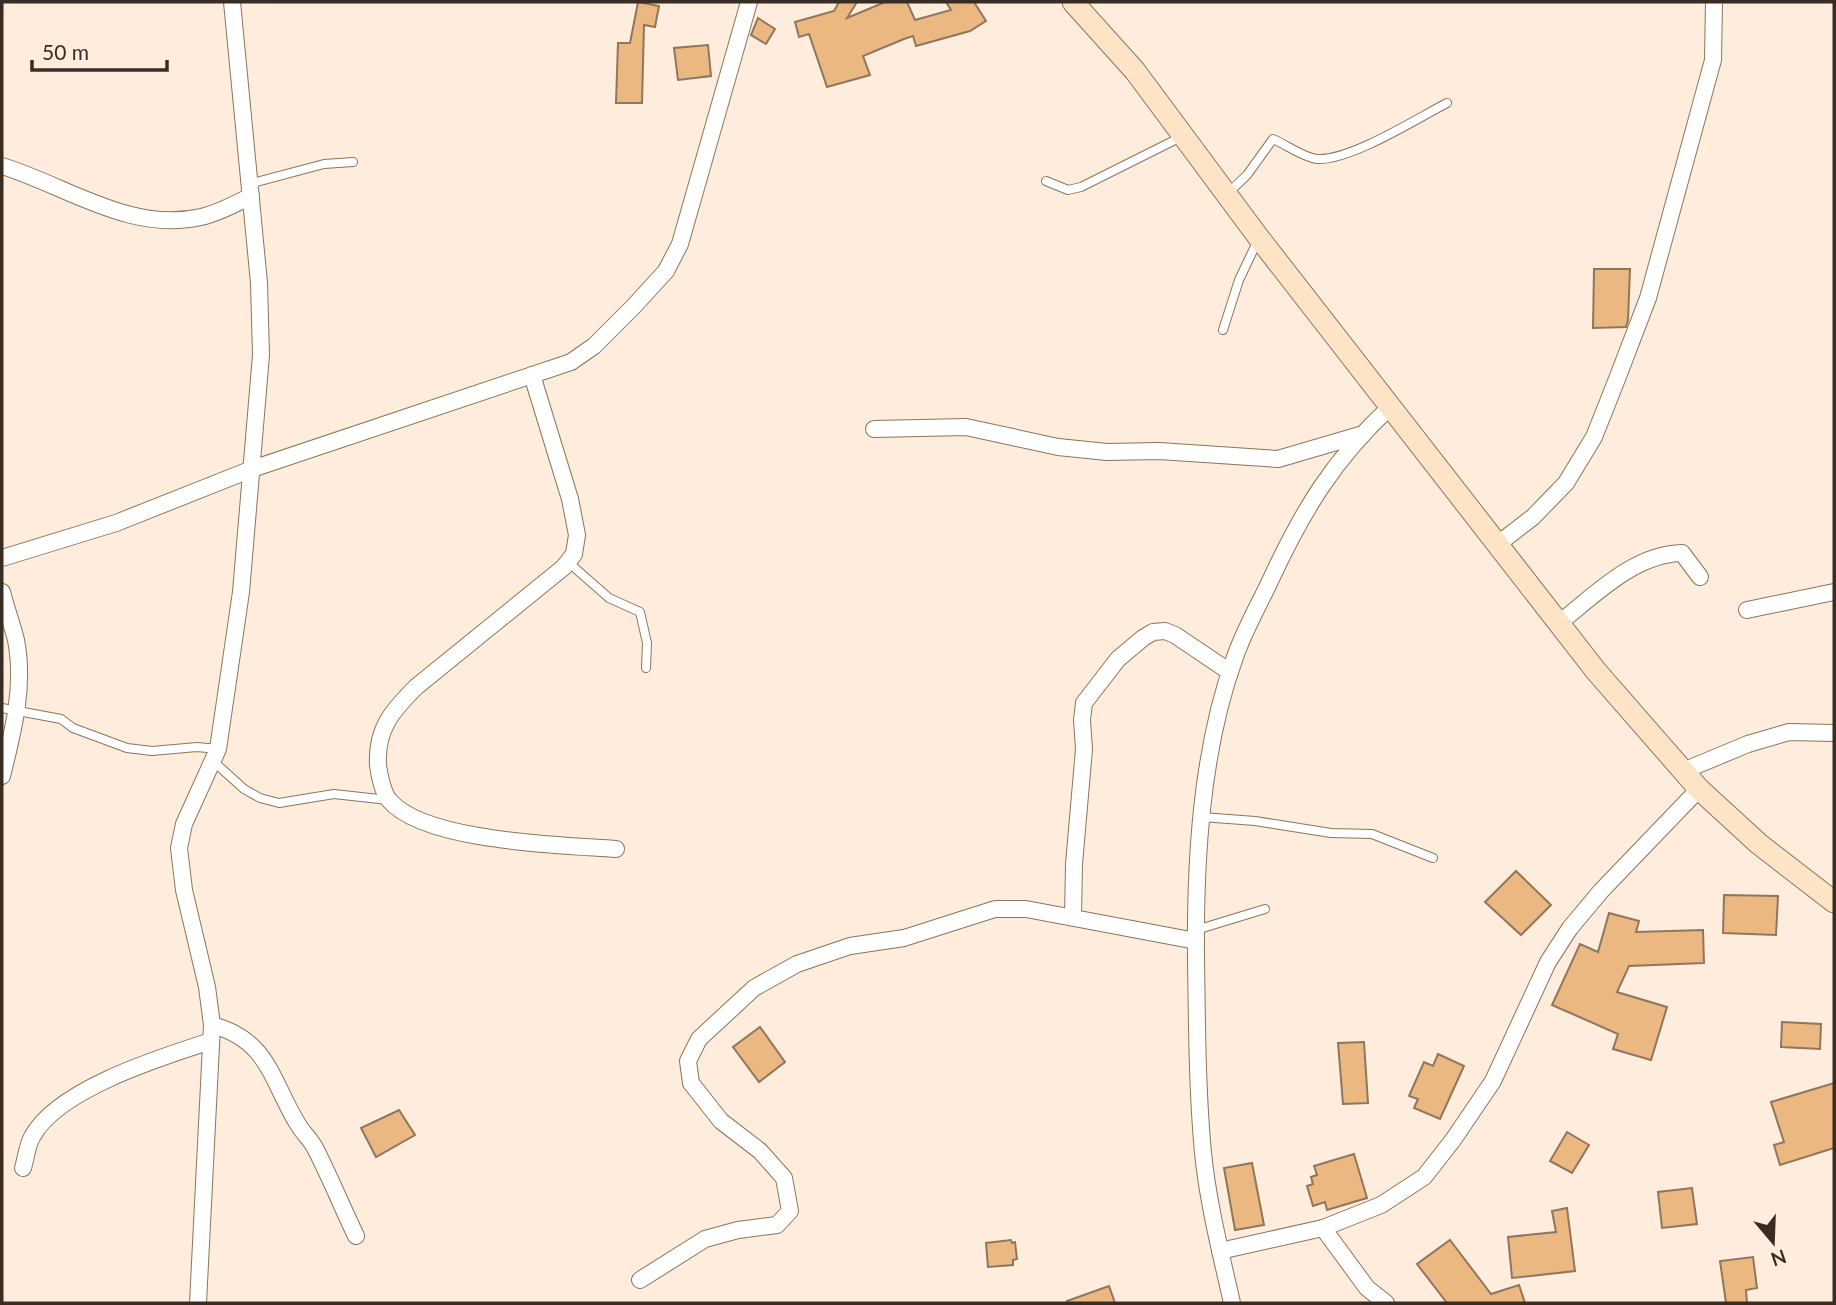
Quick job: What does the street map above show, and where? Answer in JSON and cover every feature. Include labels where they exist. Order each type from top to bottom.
[{"type":"main road","points":[[1073,2],[1135,71],[1259,238],[1596,671],[1699,789],[1759,845],[1834,902]]},
{"type":"street","points":[[198,1303],[212,1033],[207,987],[184,890],[178,848],[184,824],[216,755],[241,592],[261,355],[259,283],[232,2]]},
{"type":"street","points":[[2,558],[116,523],[252,468],[571,362],[594,346],[666,271],[680,244],[749,2]]},
{"type":"street","points":[[1499,544],[1533,517],[1566,483],[1594,437],[1648,298],[1676,200],[1713,60],[1714,2]]},
{"type":"street","points":[[2,166],[34,177],[84,201],[132,215],[158,219],[200,218],[217,213],[250,190]]},
{"type":"street","points":[[532,375],[570,499],[577,536],[574,554],[568,562],[416,687],[397,706],[384,726],[377,748],[379,771],[388,800],[435,827],[526,842],[616,849]]},
{"type":"street","points":[[1232,1303],[1203,1156],[1197,1049],[1195,883],[1218,714],[1234,659],[1294,528],[1338,461],[1360,435],[1390,407]]},
{"type":"street","points":[[874,429],[966,427],[1058,447],[1107,452],[1159,451],[1268,459],[1296,456],[1360,435]]},
{"type":"street","points":[[1559,623],[1623,573],[1667,554],[1682,554],[1700,578]]},
{"type":"street","points":[[2,592],[16,641],[19,682],[9,709],[2,776]]},
{"type":"street","points":[[1747,610],[1834,592]]},
{"type":"street","points":[[1073,917],[1074,864],[1084,749],[1084,703],[1118,659],[1153,632],[1165,631],[1175,635],[1230,672]]},
{"type":"street","points":[[1684,771],[1748,744],[1789,733],[1834,733]]},
{"type":"street","points":[[1220,1251],[1323,1228],[1381,1205],[1424,1177],[1493,1081],[1549,962],[1570,928],[1601,891],[1699,789]]},
{"type":"street","points":[[640,1280],[705,1239],[738,1230],[777,1225],[790,1211],[784,1178],[760,1151],[722,1121],[691,1083],[688,1060],[699,1038],[754,988],[797,964],[850,946],[904,938],[995,909],[1026,909],[1196,935]]},
{"type":"street","points":[[23,1168],[32,1137],[41,1125],[75,1096],[212,1033],[232,1030],[254,1048],[273,1074],[298,1125],[314,1145],[356,1236]]},
{"type":"street","points":[[1323,1228],[1367,1288],[1385,1303]]},
{"type":"lane","points":[[1227,194],[1247,175],[1273,139],[1307,157],[1320,159],[1362,146],[1447,103]]},
{"type":"lane","points":[[1046,181],[1068,190],[1081,187],[1183,136]]},
{"type":"lane","points":[[250,190],[310,167],[353,162]]},
{"type":"lane","points":[[1223,330],[1235,289],[1259,238]]},
{"type":"lane","points":[[568,562],[609,598],[640,612],[647,643],[646,668]]},
{"type":"lane","points":[[9,709],[61,719],[92,736],[127,748],[152,751],[197,747],[216,755],[244,789],[260,798],[279,803],[334,794],[388,800]]},
{"type":"lane","points":[[1202,817],[1255,821],[1331,833],[1372,834],[1433,858]]},
{"type":"lane","points":[[1196,935],[1265,908]]},
{"type":"building","points":[[638,2],[659,6],[655,27],[644,25],[642,103],[616,103],[618,43],[630,43]]},
{"type":"building","points":[[839,2],[857,2],[847,18],[885,2],[907,2],[915,20],[951,10],[946,2],[974,2],[986,21],[970,31],[916,46],[913,36],[863,56],[870,75],[827,87],[809,34],[799,37],[795,22],[834,11]]},
{"type":"building","points":[[758,18],[775,29],[766,44],[751,35]]},
{"type":"building","points":[[708,45],[711,76],[678,80],[674,48]]},
{"type":"building","points":[[1594,269],[1630,269],[1626,327],[1593,328]]},
{"type":"building","points":[[1516,871],[1551,905],[1521,935],[1485,902]]},
{"type":"building","points":[[1724,895],[1778,896],[1776,935],[1723,933]]},
{"type":"building","points":[[1609,913],[1639,921],[1636,932],[1703,930],[1704,963],[1629,966],[1617,992],[1667,1007],[1651,1060],[1613,1049],[1618,1034],[1552,1005],[1580,944],[1598,952]]},
{"type":"building","points":[[1782,1022],[1821,1024],[1820,1049],[1781,1047]]},
{"type":"building","points":[[760,1027],[785,1062],[759,1082],[733,1047]]},
{"type":"building","points":[[1364,1042],[1368,1103],[1343,1104],[1338,1043]]},
{"type":"building","points":[[1438,1054],[1464,1066],[1440,1119],[1414,1108],[1418,1099],[1409,1096],[1424,1062],[1433,1066]]},
{"type":"building","points":[[1834,1083],[1834,1148],[1780,1165],[1774,1145],[1784,1142],[1771,1102]]},
{"type":"building","points":[[399,1110],[415,1135],[376,1157],[361,1128]]},
{"type":"building","points":[[1567,1132],[1589,1145],[1572,1173],[1550,1161]]},
{"type":"building","points":[[1354,1154],[1367,1198],[1327,1210],[1325,1202],[1313,1206],[1307,1186],[1313,1184],[1311,1177],[1317,1175],[1314,1166]]},
{"type":"building","points":[[1252,1163],[1264,1225],[1235,1230],[1224,1168]]},
{"type":"building","points":[[1692,1188],[1697,1224],[1662,1228],[1658,1192]]},
{"type":"building","points":[[1567,1208],[1575,1271],[1512,1278],[1508,1237],[1556,1232],[1552,1211]]},
{"type":"building","points":[[1011,1240],[1012,1243],[1015,1242],[1017,1259],[1013,1260],[1013,1265],[988,1267],[986,1243]]},
{"type":"building","points":[[1450,1240],[1491,1294],[1519,1285],[1525,1303],[1447,1303],[1417,1264]]},
{"type":"building","points":[[1753,1257],[1757,1288],[1746,1290],[1747,1303],[1726,1303],[1720,1261]]},
{"type":"building","points":[[1109,1286],[1115,1303],[1067,1303],[1067,1301]]}]
